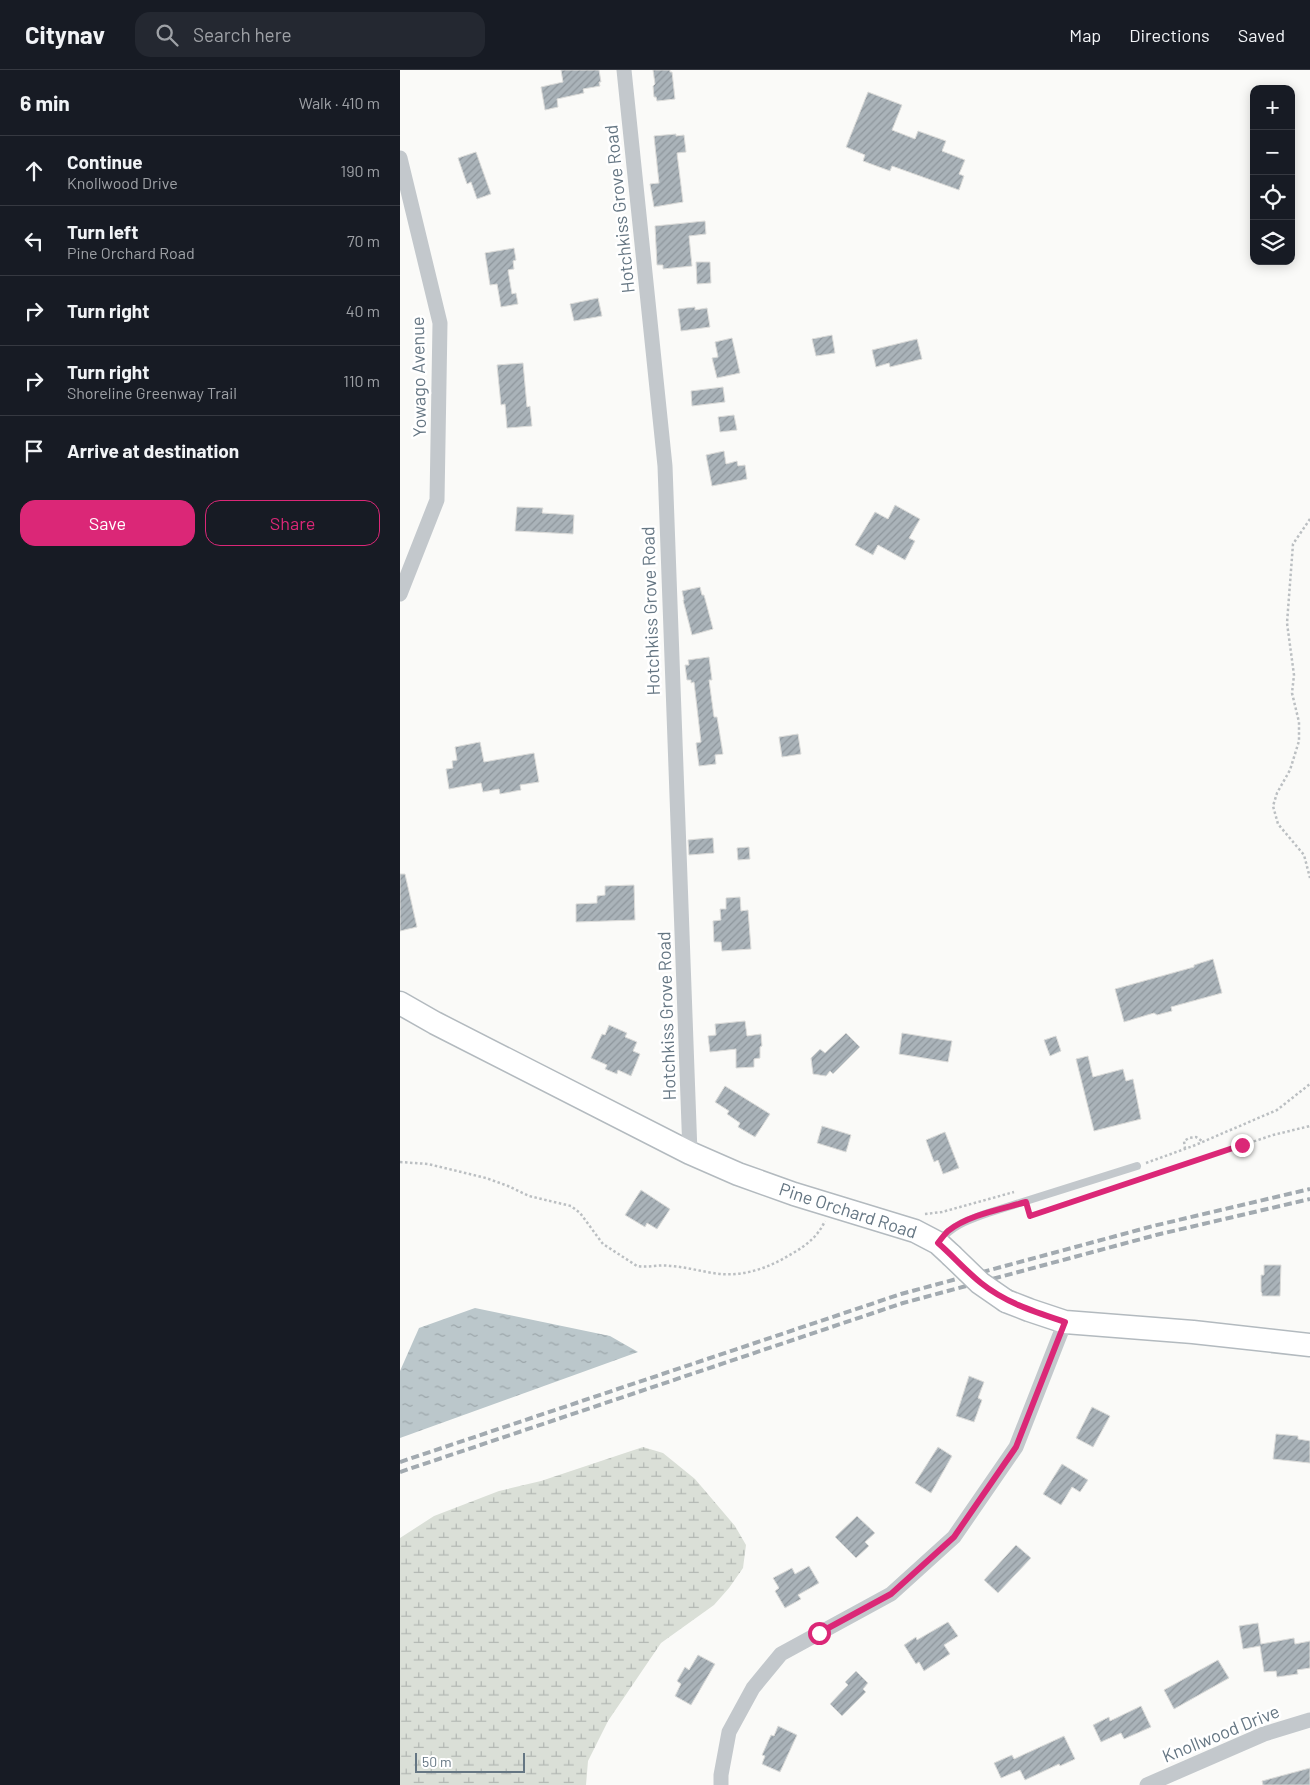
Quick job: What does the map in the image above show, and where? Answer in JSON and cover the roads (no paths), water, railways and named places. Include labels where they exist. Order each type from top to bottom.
[{"type":"street","name":"Hotchkiss Grove Road","points":[[624,70],[664,466],[690,1153]]},
{"type":"street","name":"Yowago Avenue","points":[[400,158],[440,323],[437,500],[400,594]]},
{"type":"street","name":"Pine Orchard Road","points":[[400,1003],[435,1023],[690,1153],[738,1174],[830,1206],[881,1219],[915,1231],[945,1249],[980,1283],[1006,1300],[1029,1310],[1065,1322],[1193,1332],[1310,1345]]},
{"type":"street","points":[[721,1785],[729,1732],[753,1688],[781,1654],[891,1594],[954,1537],[1016,1447],[1065,1322]]},
{"type":"street","name":"Knollwood Drive","points":[[1146,1785],[1264,1734],[1310,1720]]},
{"type":"lane","points":[[945,1249],[948,1231],[964,1222],[1137,1166]]},
{"type":"water","points":[[475,1308],[610,1336],[638,1352],[400,1438],[400,1371],[419,1328]]},
{"type":"railway","points":[[400,1462],[901,1294],[1153,1226],[1310,1189]]},
{"type":"railway","points":[[400,1472],[903,1303],[1156,1235],[1310,1199]]}]
